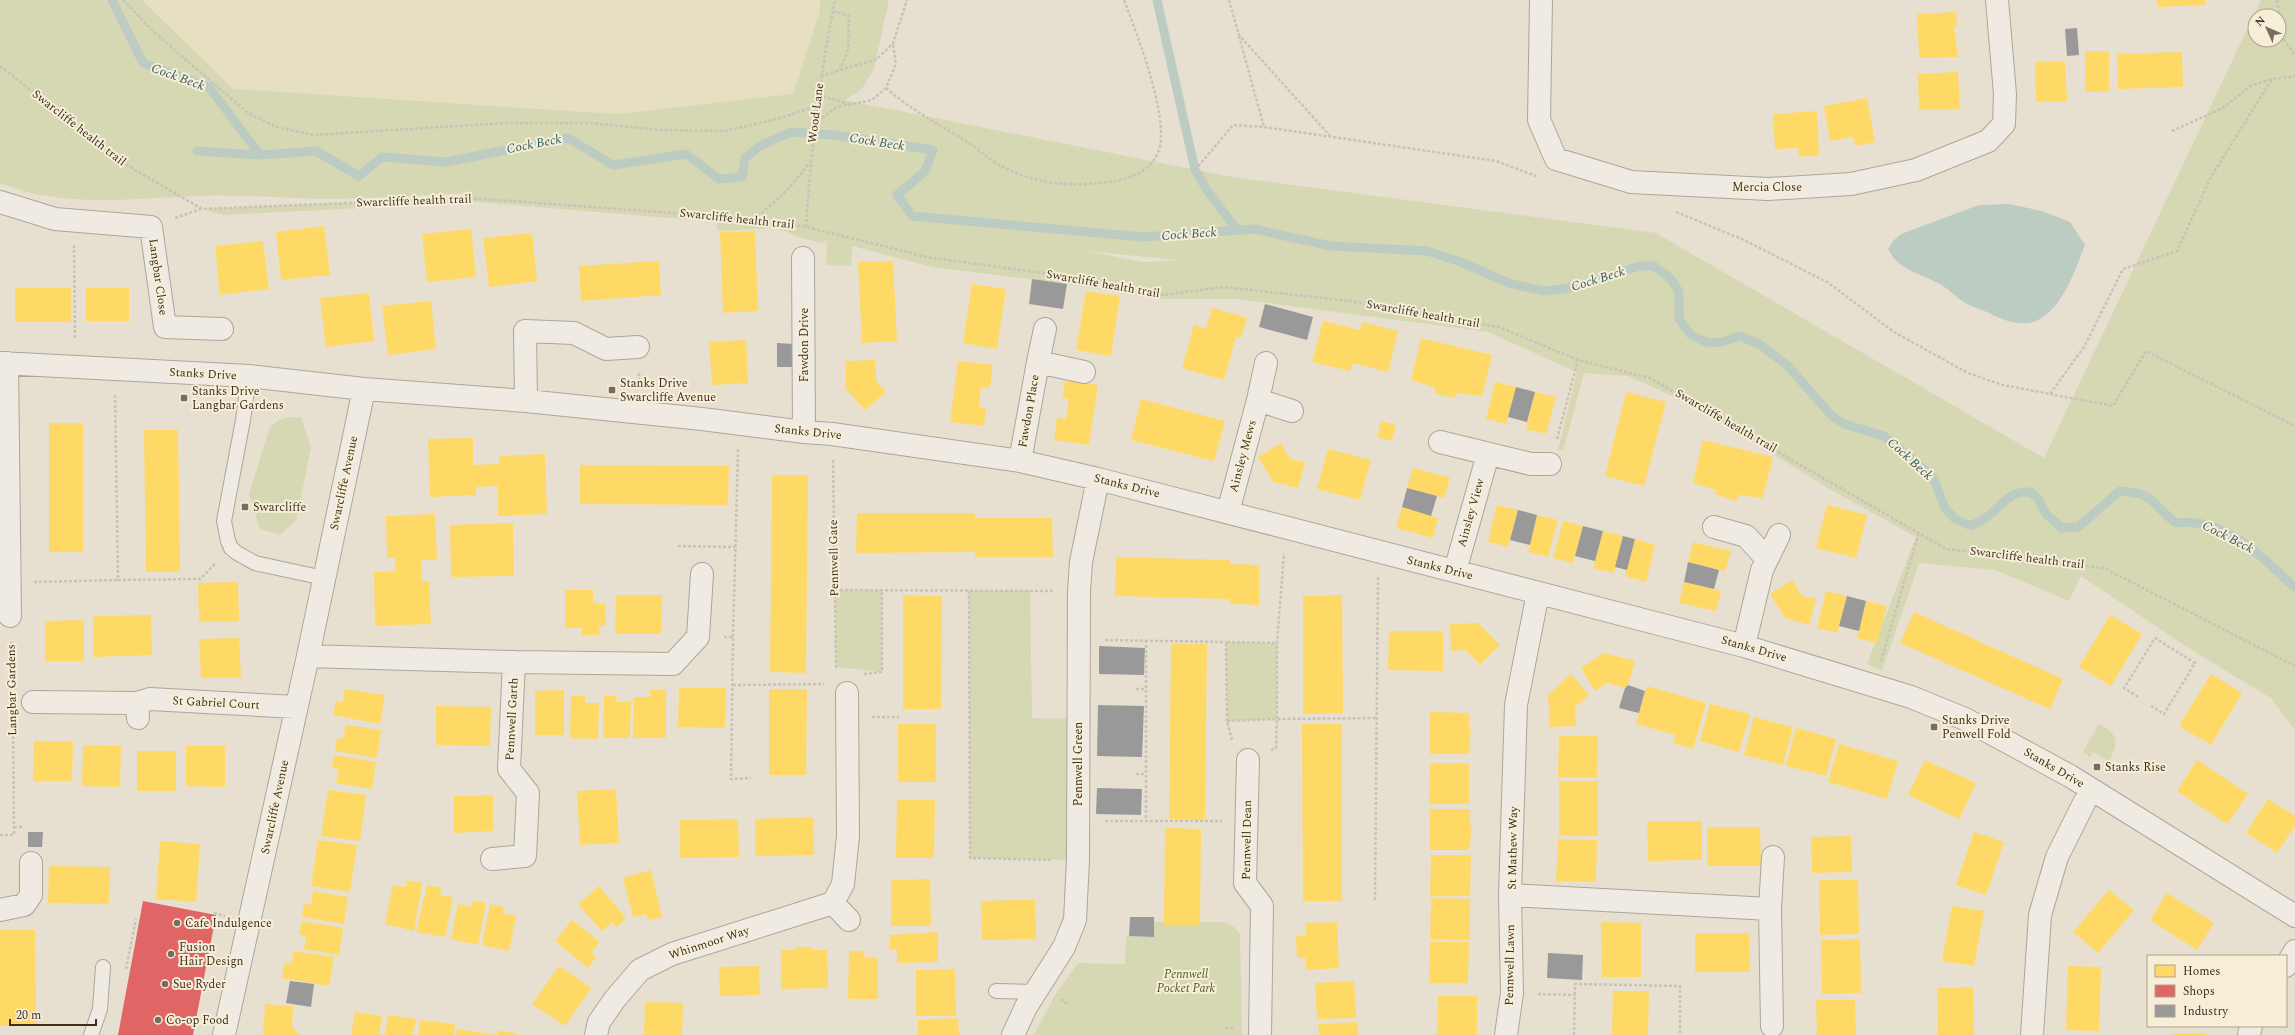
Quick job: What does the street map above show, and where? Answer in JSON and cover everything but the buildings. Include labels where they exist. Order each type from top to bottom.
[{"type":"street","name":"Mercia Close","points":[[1541,0],[1539,120],[1556,159],[1631,182],[1768,189],[1851,184],[1916,170],[1988,141],[2004,124],[2005,94],[1997,0]]},
{"type":"street","name":"Langbar Close","points":[[0,202],[55,219],[151,227],[165,327],[222,329]]},
{"type":"street","name":"Fawdon Drive","points":[[803,258],[804,432]]},
{"type":"street","name":"Fawdon Place","points":[[1020,461],[1045,329]]},
{"type":"street","points":[[526,401],[525,331],[574,333],[606,349],[638,346]]},
{"type":"street","name":"Fawdon Place","points":[[1038,362],[1084,372]]},
{"type":"street","name":"Stanks Drive","points":[[4,363],[249,376],[364,389],[526,401],[832,434],[1020,461],[1098,479],[1228,512],[1286,529],[1744,646],[1912,696],[1965,719],[2070,776],[2295,916]]},
{"type":"street","points":[[4,363],[10,616]]},
{"type":"street","name":"Ainsley Mews","points":[[1228,512],[1258,400],[1266,363]]},
{"type":"street","name":"Swarcliffe Avenue","points":[[224,1035],[308,656],[364,389]]},
{"type":"street","points":[[1258,400],[1292,411]]},
{"type":"street","points":[[1440,442],[1531,464],[1550,464]]},
{"type":"street","name":"Ainsley View","points":[[1455,571],[1488,454]]},
{"type":"street","name":"Pennwell Green","points":[[1013,1035],[1026,1007],[1064,947],[1075,920],[1078,860],[1079,591],[1081,562],[1098,479]]},
{"type":"street","points":[[1714,526],[1746,536],[1767,559]]},
{"type":"street","points":[[1744,646],[1762,570],[1780,535]]},
{"type":"street","points":[[698,637],[702,574]]},
{"type":"street","name":"St Mathew Way","points":[[1538,593],[1516,705],[1510,895],[1770,909]]},
{"type":"street","name":"Pennwell Garth","points":[[308,656],[514,662],[673,664],[698,637]]},
{"type":"street","name":"Pennwell Garth","points":[[492,858],[525,856],[528,793],[509,769],[514,662]]},
{"type":"street","points":[[849,920],[833,903],[843,884],[846,862],[848,836],[851,687]]},
{"type":"street","name":"St Gabriel Court","points":[[33,702],[137,710],[150,699],[296,707]]},
{"type":"street","name":"Pennwell Dean","points":[[1248,760],[1248,821],[1245,884],[1262,906],[1260,1035]]},
{"type":"street","points":[[2032,1035],[2040,915],[2057,857],[2091,789]]},
{"type":"street","points":[[1772,1026],[1770,909],[1773,857]]},
{"type":"street","points":[[0,910],[24,905],[31,895],[31,863]]},
{"type":"street","name":"Pennwell Lawn","points":[[1506,1035],[1512,993],[1510,895]]},
{"type":"street","name":"Whinmoor Way","points":[[596,1035],[599,1022],[615,999],[640,970],[672,954],[833,903]]},
{"type":"street","points":[[2287,964],[2295,951]]},
{"type":"lane","points":[[249,376],[243,420],[224,521],[231,548],[255,563],[324,578]]},
{"type":"lane","points":[[91,1035],[100,1009],[103,967]]},
{"type":"lane","points":[[996,991],[1036,992]]},
{"type":"path","points":[[123,0],[162,39],[248,113],[277,127],[314,135],[504,123],[589,123],[662,130],[726,131],[777,119],[817,106]]},
{"type":"path","name":"Wood Lane","points":[[806,226],[810,162],[818,95],[835,0]]},
{"type":"path","points":[[822,118],[837,107],[872,100],[886,88],[896,64],[893,43],[907,0]]},
{"type":"path","points":[[886,88],[907,107],[963,139],[1003,167],[1054,184],[1095,184],[1132,178],[1149,167],[1160,146],[1159,118],[1146,60],[1124,0]]},
{"type":"path","points":[[1229,0],[1264,127]]},
{"type":"path","points":[[2277,0],[2284,38],[2295,55]]},
{"type":"path","points":[[833,11],[849,16],[848,50],[840,71]]},
{"type":"path","points":[[1239,35],[1331,138]]},
{"type":"path","points":[[821,76],[877,59],[893,43]]},
{"type":"path","name":"Swarcliffe health trail","points":[[0,66],[120,161],[202,209],[470,198],[753,219],[806,226],[927,257],[1071,277],[1162,295],[1223,287],[1366,304],[1499,327],[1578,360],[1650,378],[1946,549],[2104,568],[2295,666]]},
{"type":"path","points":[[2172,131],[2223,108],[2250,86],[2295,76]]},
{"type":"path","points":[[2050,394],[2084,347],[2123,270],[2177,250],[2211,177],[2272,80]]},
{"type":"path","points":[[818,95],[851,104]]},
{"type":"path","points":[[1195,170],[1233,125],[1264,127],[1331,138],[1496,160],[1538,177]]},
{"type":"path","points":[[753,219],[772,206],[793,185],[810,162]]},
{"type":"path","points":[[1672,210],[1744,240],[1827,282],[1894,332],[1968,373],[2003,385],[2113,406],[2146,351],[2295,426]]},
{"type":"path","points":[[74,221],[75,367]]},
{"type":"path","points":[[1550,464],[1578,360]]},
{"type":"path","points":[[115,369],[118,580]]},
{"type":"path","points":[[738,424],[731,780],[751,778]]},
{"type":"path","name":"Pennwell Gate","points":[[832,434],[836,667],[851,687]]},
{"type":"path","points":[[1226,642],[1227,721],[1233,744],[1248,760],[1276,748],[1277,643],[1286,529]]},
{"type":"path","points":[[1874,685],[1918,532]]},
{"type":"path","points":[[678,546],[735,547]]},
{"type":"path","points":[[10,582],[200,579],[231,548]]},
{"type":"path","points":[[1375,900],[1378,552]]},
{"type":"path","points":[[835,590],[1079,591]]},
{"type":"path","points":[[733,685],[839,684],[851,687],[882,672],[882,590]]},
{"type":"path","points":[[969,590],[970,858],[1078,860]]},
{"type":"path","name":"Langbar Gardens","points":[[10,616],[12,689]]},
{"type":"path","points":[[698,637],[733,637]]},
{"type":"path","points":[[2138,697],[2124,688],[2155,638],[2195,663],[2164,714],[2151,706]]},
{"type":"path","points":[[1079,639],[1277,643]]},
{"type":"path","points":[[1146,640],[1146,821]]},
{"type":"path","points":[[1136,689],[1146,689]]},
{"type":"path","name":"Langbar Gardens","points":[[13,711],[14,827]]},
{"type":"path","points":[[1227,721],[1377,718]]},
{"type":"path","points":[[1136,774],[1146,774]]},
{"type":"path","points":[[1078,822],[1248,821]]},
{"type":"path","points":[[0,835],[14,835],[14,827],[24,827]]},
{"type":"path","points":[[1574,1035],[1575,984],[1680,986],[1680,1035]]},
{"type":"path","points":[[1512,993],[1575,995]]},
{"type":"shaded area","points":[[142,0],[820,0],[820,11],[793,94],[617,114],[233,89]]},
{"type":"shaded area","points":[[2009,204],[2042,211],[2070,222],[2085,245],[2071,280],[2064,292],[2049,313],[2039,320],[2028,323],[2012,322],[2001,319],[1970,305],[1959,299],[1943,286],[1905,267],[1892,256],[1888,249],[1893,241],[1901,234],[1979,205]]},
{"type":"green space","points":[[0,0],[142,0],[233,89],[617,114],[793,94],[820,11],[820,0],[889,0],[874,69],[861,90],[845,100],[1232,177],[1656,233],[2044,458],[2247,30],[2247,48],[2287,48],[2287,8],[2257,8],[2261,0],[2295,0],[2295,730],[2271,698],[2193,651],[2081,576],[2069,601],[1995,570],[1919,563],[1882,671],[1867,664],[1916,537],[1826,487],[1760,446],[1668,394],[1628,376],[1584,373],[1563,451],[1558,450],[1577,372],[1488,332],[1238,299],[1159,299],[1067,284],[932,267],[852,246],[851,266],[826,265],[827,240],[822,243],[799,237],[777,228],[717,231],[717,222],[477,202],[223,215],[202,209],[470,198],[469,193],[336,199],[217,196],[99,200],[49,196],[24,191],[0,183]],"holes":[[[1085,251],[1178,260],[1144,262]]]},
{"type":"green space","points":[[290,417],[301,417],[311,447],[296,520],[280,535],[260,529],[249,494],[270,427],[279,420]]},
{"type":"green space","points":[[835,590],[882,590],[882,672],[836,667]]},
{"type":"green space","points":[[1030,590],[1032,718],[1078,719],[1078,860],[970,858],[969,591]]},
{"type":"green space","points":[[1226,642],[1277,643],[1277,719],[1227,721]]},
{"type":"green space","points":[[2099,724],[2114,735],[2116,744],[2109,761],[2093,752],[2090,757],[2083,752]]},
{"type":"green space","name":"Pennwell Pocket Park","points":[[1154,922],[1224,922],[1234,927],[1240,934],[1242,1035],[1034,1035],[1055,995],[1078,963],[1125,964],[1126,936],[1153,936]]},
{"type":"waterway","name":"Cock Beck","points":[[112,0],[143,63],[209,87],[260,155],[316,151],[359,176],[382,157],[446,162],[568,138],[613,165],[686,154],[719,179],[742,177],[745,158],[760,146],[791,132],[833,135],[933,150],[925,171],[897,195],[912,216],[1143,237],[1254,229],[1331,246],[1427,251],[1458,261],[1511,284],[1545,291],[1576,287],[1639,266],[1654,266],[1671,279],[1679,292],[1679,319],[1691,335],[1708,343],[1722,342],[1740,336],[1761,345],[1788,366],[1832,416],[1844,424],[1884,436],[1933,477],[1945,508],[1955,519],[1971,526],[1986,517],[2012,496],[2023,492],[2031,492],[2039,500],[2046,514],[2062,528],[2078,527],[2120,491],[2132,492],[2147,497],[2176,523],[2194,523],[2211,526],[2227,533],[2256,552],[2295,588]]},
{"type":"waterway","points":[[1157,0],[1195,170],[1209,193],[1237,230]]},
{"type":"waterway","points":[[197,151],[260,155]]},
{"type":"place","name":"Stanks Drive Swarcliffe Avenue","points":[[612,390]]},
{"type":"place","name":"Stanks Drive Langbar Gardens","points":[[184,398]]},
{"type":"place","name":"Swarcliffe","points":[[245,507]]},
{"type":"place","name":"Stanks Drive Penwell Fold","points":[[1934,727]]},
{"type":"place","name":"Stanks Rise","points":[[2097,767]]},
{"type":"place","name":"Cafe Indulgence","points":[[177,923]]},
{"type":"place","name":"Fusion Hair Design","points":[[171,954]]},
{"type":"place","name":"Sue Ryder","points":[[165,984]]},
{"type":"place","name":"Co-op Food","points":[[158,1020]]}]
